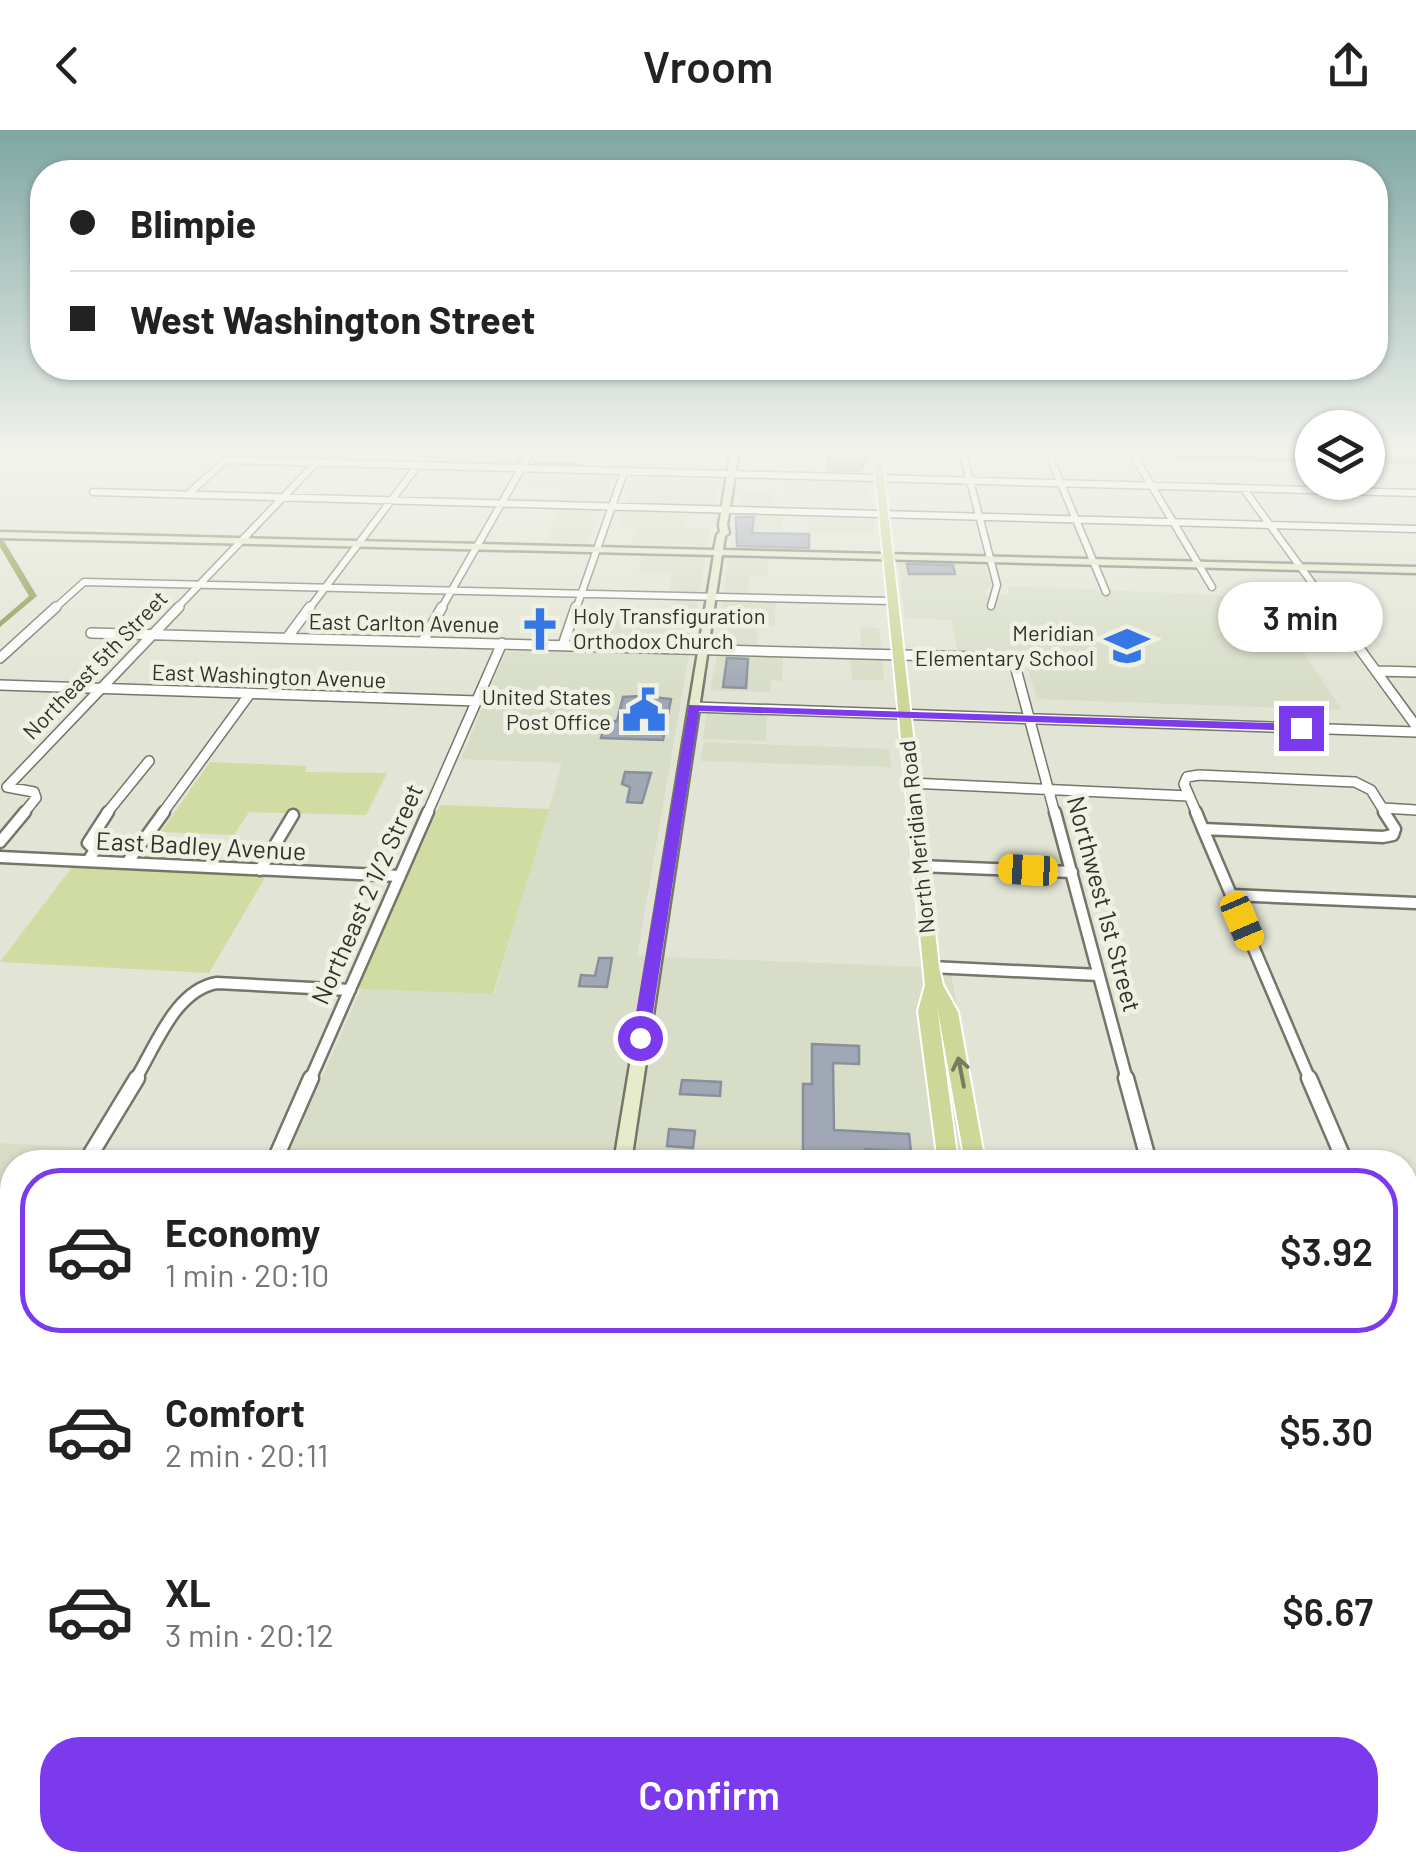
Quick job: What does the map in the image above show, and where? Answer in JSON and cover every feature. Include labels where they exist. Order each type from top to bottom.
[{"type":"main road","name":"North Meridian Road","points":[[885,531],[932,976],[927,1011],[946,1150]]},
{"type":"main road","name":"North Meridian Road","points":[[932,976],[948,1012],[973,1150]]},
{"type":"street","name":"Northeast 5th Street","points":[[0,842],[36,798],[34,792],[7,787],[249,531]]},
{"type":"street","points":[[286,638],[366,531]]},
{"type":"street","points":[[423,642],[484,531]]},
{"type":"street","points":[[563,645],[603,531]]},
{"type":"street","points":[[624,1150],[722,531]]},
{"type":"street","points":[[982,531],[997,585],[991,606]]},
{"type":"street","points":[[1080,531],[1106,592]]},
{"type":"street","points":[[1178,531],[1212,587]]},
{"type":"street","points":[[1275,531],[1416,729]]},
{"type":"street","points":[[0,534],[1416,570]]},
{"type":"street","points":[[0,658],[84,582],[890,601]]},
{"type":"street","name":"East Carlton Avenue","points":[[91,633],[1013,658]]},
{"type":"street","points":[[0,668],[28,640],[24,636]]},
{"type":"street","name":"Northeast 2 1/2 Street","points":[[279,1150],[502,643]]},
{"type":"street","name":"Northwest 1st Street","points":[[1013,658],[1146,1150]]},
{"type":"street","points":[[1377,671],[1416,672]]},
{"type":"street","name":"East Washington Avenue","points":[[0,685],[476,701]]},
{"type":"street","points":[[127,863],[249,694]]},
{"type":"street","points":[[694,707],[1416,729]]},
{"type":"street","points":[[88,861],[95,850],[88,842],[89,836],[149,762]]},
{"type":"street","points":[[1203,829],[1390,836],[1395,829],[1371,790],[1349,780],[1187,777],[1184,784],[1203,829],[1340,1150]]},
{"type":"street","points":[[910,782],[1189,796]]},
{"type":"street","points":[[1382,808],[1416,810]]},
{"type":"street","points":[[260,870],[293,815]]},
{"type":"street","name":"East Badley Avenue","points":[[0,857],[400,876]]},
{"type":"street","points":[[919,866],[1072,872]]},
{"type":"street","points":[[1231,894],[1416,903]]},
{"type":"street","points":[[932,976],[1099,975]]},
{"type":"street","points":[[93,1150],[186,996],[199,986],[217,983],[350,990]]},
{"type":"shaded area","points":[[550,531],[593,531],[589,543],[545,542]]},
{"type":"shaded area","points":[[635,531],[709,531],[707,546],[631,544]]},
{"type":"shaded area","points":[[874,531],[874,534],[808,532]]},
{"type":"shaded area","points":[[643,554],[706,555],[637,956],[950,968],[985,1150],[290,1150],[361,989],[494,994],[562,763],[461,759],[506,652],[572,650],[584,618],[670,620],[676,593],[669,592],[672,573],[638,572]]},
{"type":"shaded area","points":[[728,556],[769,557],[768,576],[750,576],[747,600],[776,602],[774,626],[758,626],[757,645],[718,644]]},
{"type":"shaded area","name":"Meridian Elementary School","points":[[898,559],[985,561],[991,585],[984,594],[1008,595],[1008,586],[1267,597],[1342,710],[1037,699],[1023,654],[958,651],[951,620],[905,618]]},
{"type":"shaded area","points":[[860,627],[879,628],[884,681],[852,679],[850,648],[861,647]]},
{"type":"shaded area","points":[[717,654],[783,656],[782,681],[771,680],[770,692],[710,690]]},
{"type":"shaded area","points":[[707,712],[767,714],[766,741],[703,739]]},
{"type":"shaded area","points":[[704,742],[889,749],[892,767],[700,761]]},
{"type":"shaded area","points":[[0,1143],[104,1149],[103,1150],[0,1150]]},
{"type":"green space","points":[[210,762],[307,766],[305,772],[387,773],[366,815],[249,812],[234,835],[161,832]]},
{"type":"green space","points":[[440,805],[549,809],[493,994],[361,989],[358,986]]},
{"type":"green space","points":[[72,867],[266,876],[209,973],[0,962]]},
{"type":"building","points":[[736,531],[809,534],[809,548],[737,546]]},
{"type":"building","points":[[907,564],[953,565],[955,574],[909,574]]},
{"type":"building","points":[[727,658],[748,659],[746,688],[723,687]]},
{"type":"building","name":"United States Post Office","points":[[623,697],[671,699],[663,740],[601,738],[606,721],[617,721]]},
{"type":"building","points":[[625,772],[651,773],[642,803],[627,802],[630,787],[622,784]]},
{"type":"building","points":[[599,958],[612,958],[607,987],[579,986],[581,975],[595,976]]},
{"type":"building","points":[[812,1044],[859,1046],[859,1064],[833,1063],[834,1130],[909,1134],[911,1150],[803,1150],[803,1084],[812,1084]]},
{"type":"building","points":[[682,1080],[721,1082],[720,1096],[680,1094]]},
{"type":"building","points":[[669,1129],[695,1131],[693,1148],[667,1146]]},
{"type":"waterway","points":[[0,541],[33,596],[0,625]]},
{"type":"place","name":"Holy Transfiguration Orthodox Church","points":[[540,629]]},
{"type":"place","name":"Meridian Elementary School","points":[[1127,646]]},
{"type":"place","name":"United States Post Office","points":[[644,710]]},
{"type":"route","points":[[640,1038],[694,707],[1301,728]]}]
